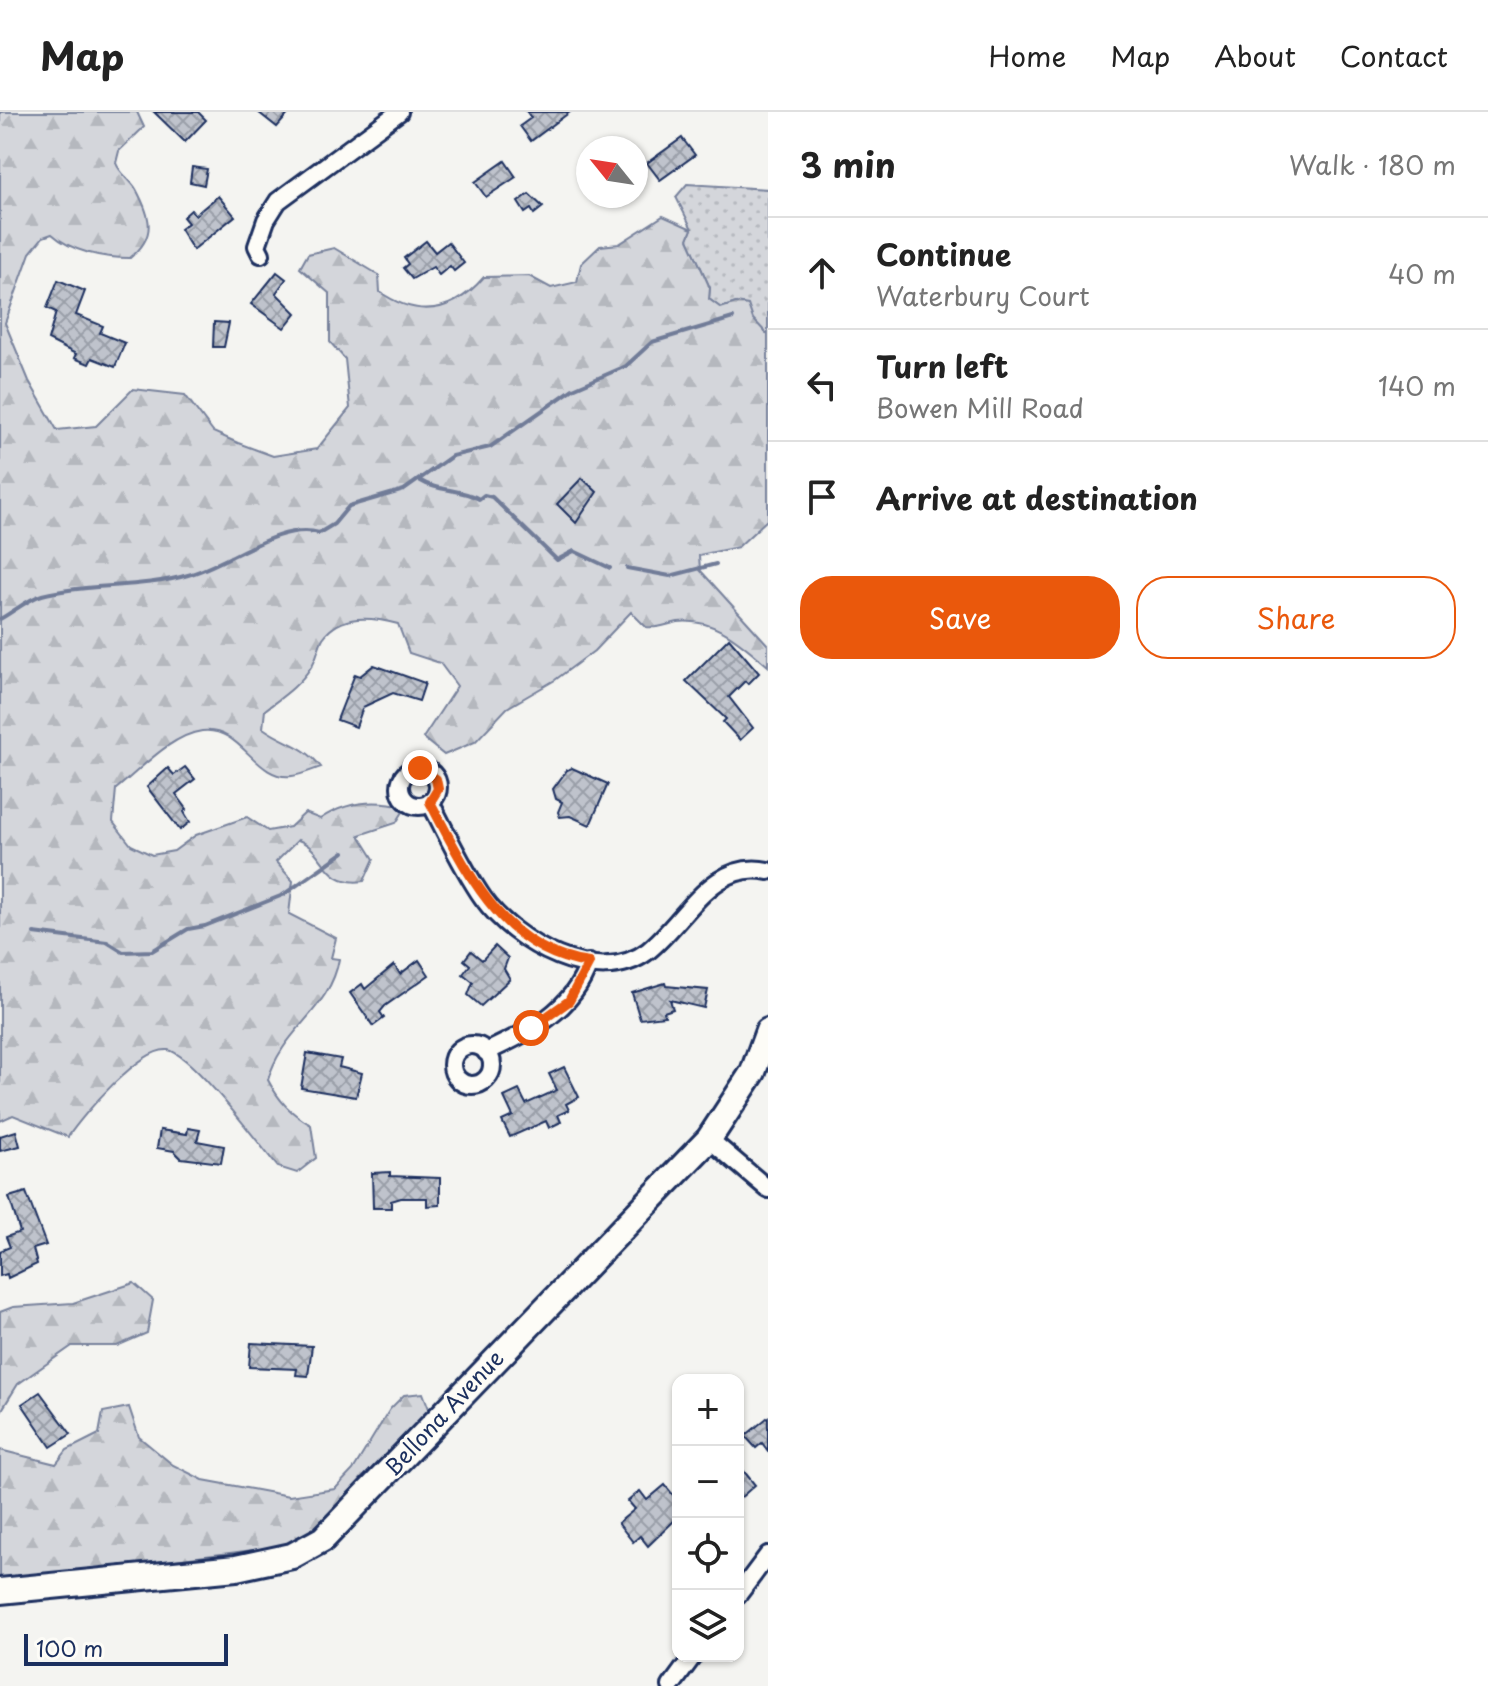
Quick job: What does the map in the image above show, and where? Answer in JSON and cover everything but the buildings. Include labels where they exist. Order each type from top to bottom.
[{"type":"main road","name":"Bellona Avenue","points":[[0,1591],[236,1568],[292,1556],[314,1545],[335,1528],[448,1406],[709,1139],[753,1072],[768,1031]]},
{"type":"street","points":[[261,254],[257,246],[259,234],[278,201],[399,112]]},
{"type":"street","points":[[430,802],[484,899],[502,919],[552,951],[589,963],[613,963],[646,952],[721,877],[749,869],[768,871]]},
{"type":"street","points":[[486,1052],[560,1010],[577,991],[589,963]]},
{"type":"street","points":[[709,1139],[768,1189]]},
{"type":"street","points":[[742,1590],[768,1555]]},
{"type":"street","points":[[671,1686],[689,1662]]},
{"type":"green space","points":[[0,112],[137,112],[144,127],[119,151],[116,163],[136,189],[148,217],[148,234],[139,250],[130,258],[120,258],[78,250],[52,234],[43,237],[30,253],[5,323],[29,381],[57,430],[96,426],[133,389],[185,395],[213,432],[273,456],[317,449],[350,408],[345,359],[330,342],[330,294],[300,268],[308,254],[334,248],[379,275],[380,292],[394,301],[422,309],[435,308],[460,298],[484,277],[529,276],[551,288],[577,282],[581,264],[600,246],[619,244],[663,216],[692,229],[688,239],[710,288],[709,299],[721,308],[736,303],[748,305],[753,319],[768,335],[768,519],[738,547],[699,555],[700,570],[768,645],[768,666],[738,641],[716,628],[692,622],[646,627],[631,612],[594,651],[555,680],[507,708],[475,742],[444,755],[423,738],[457,686],[440,663],[409,653],[398,624],[358,619],[330,630],[306,674],[265,710],[263,728],[301,749],[321,767],[295,775],[279,775],[258,763],[228,737],[202,731],[167,746],[116,789],[113,822],[131,845],[152,855],[174,851],[196,835],[247,817],[268,831],[290,827],[305,813],[320,819],[341,808],[362,803],[406,807],[396,823],[359,835],[374,859],[364,881],[340,879],[314,851],[298,840],[276,862],[293,881],[289,914],[336,938],[331,958],[339,959],[326,993],[284,1047],[268,1080],[286,1106],[311,1125],[316,1158],[297,1173],[278,1167],[193,1067],[168,1050],[156,1052],[128,1070],[68,1137],[13,1115],[0,1121]]},
{"type":"green space","points":[[687,184],[768,189],[768,335],[736,303],[721,308],[709,299],[710,288],[688,239],[692,229],[676,197]]},
{"type":"green space","points":[[134,1283],[153,1300],[147,1333],[117,1346],[72,1346],[18,1384],[0,1413],[0,1312],[13,1307],[73,1303]]},
{"type":"green space","points":[[423,1393],[431,1414],[347,1507],[300,1544],[0,1582],[0,1450],[56,1464],[67,1450],[99,1434],[103,1412],[129,1407],[139,1437],[173,1465],[203,1480],[289,1496],[335,1489],[353,1470],[390,1409],[404,1395]]},
{"type":"waterway","points":[[0,619],[42,595],[188,575],[271,538],[304,531],[319,533],[334,524],[349,506],[404,490],[452,456],[490,447],[573,389],[626,366],[652,342],[733,318]]},
{"type":"waterway","points":[[419,480],[479,499],[484,495],[492,497],[557,560],[574,551],[610,568]]},
{"type":"waterway","points":[[627,568],[670,576],[716,564]]},
{"type":"waterway","points":[[34,933],[107,942],[123,952],[152,951],[188,929],[205,926],[283,895],[344,852]]},
{"type":"route","points":[[420,768],[433,774],[436,779],[438,789],[430,802],[484,899],[502,919],[525,937],[577,962],[589,963],[577,991],[569,1001],[531,1028]]}]
